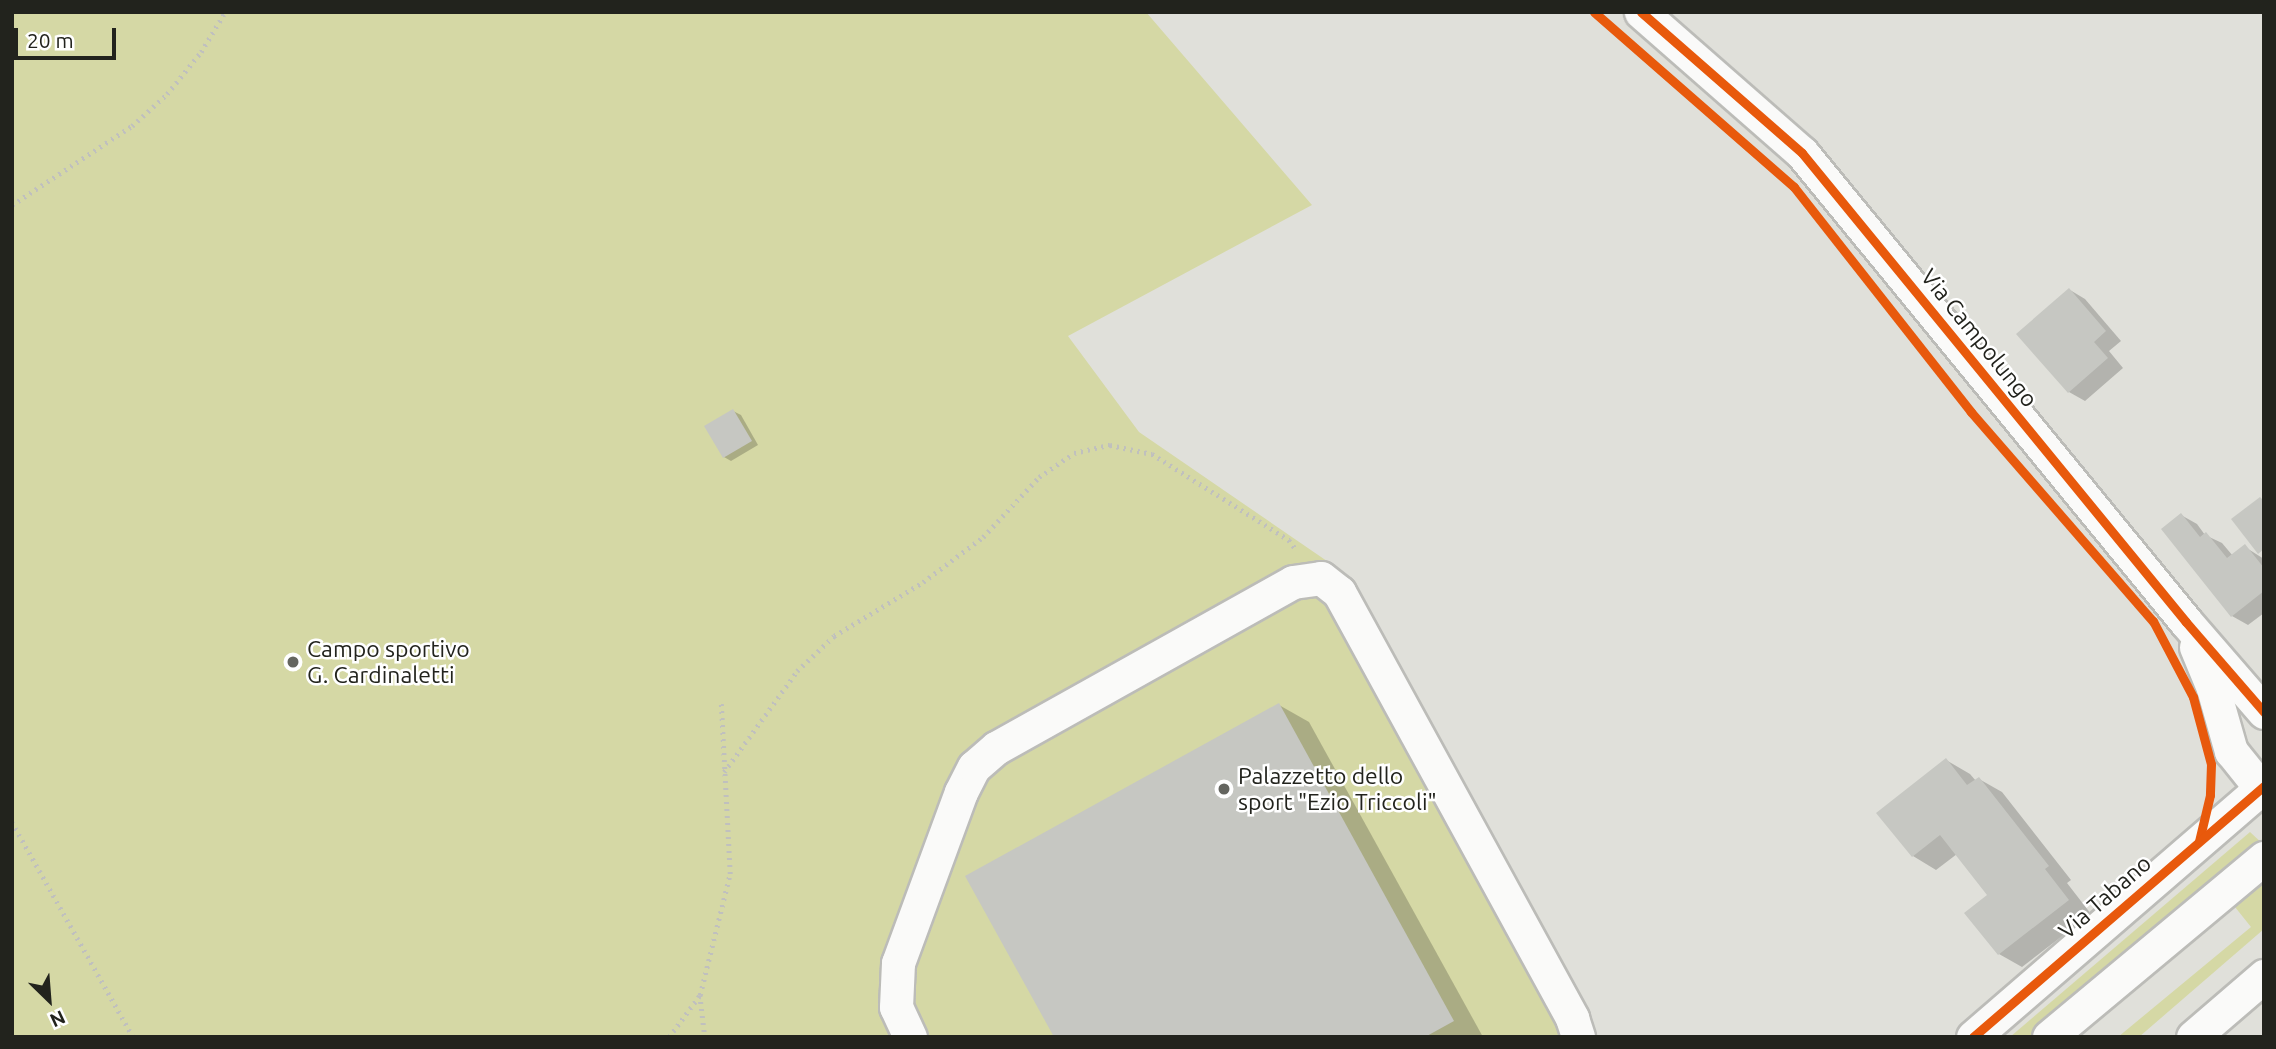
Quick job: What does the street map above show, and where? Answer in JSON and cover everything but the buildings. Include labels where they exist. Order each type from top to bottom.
[{"type":"street","name":"Via Campolungo","points":[[1641,12],[1802,153],[2186,622],[2264,712]]},
{"type":"street","points":[[910,1037],[897,1007],[898,963],[961,792],[974,767],[996,748],[1293,582],[1321,578],[1339,592],[1572,1018],[1578,1037]]},
{"type":"street","name":"Via Campolungo","points":[[2186,622],[2213,688],[2231,751],[2263,789]]},
{"type":"street","name":"Via Tabano","points":[[1973,1037],[2263,789]]},
{"type":"street","points":[[2049,1037],[2264,858]]},
{"type":"street","points":[[2193,1037],[2264,976]]},
{"type":"path","points":[[12,205],[141,118],[167,94],[201,52],[225,12]]},
{"type":"path","points":[[724,772],[797,671],[834,636],[923,582],[983,537],[1040,477],[1074,453],[1110,445],[1152,454],[1289,540],[1321,578]]},
{"type":"path","points":[[705,1037],[700,995],[730,874],[721,702]]},
{"type":"path","points":[[12,822],[134,1037]]},
{"type":"path","points":[[669,1037],[700,995]]},
{"type":"green space","points":[[12,12],[1146,12],[1312,205],[1068,336],[1139,432],[1340,570],[1597,1037],[12,1037]]},
{"type":"green space","points":[[2250,832],[2264,845],[2034,1037],[2010,1037]]},
{"type":"green space","points":[[2264,879],[2264,929],[2139,1037],[2118,1037],[2251,927],[2235,907]]},
{"type":"cycle path","points":[[1594,12],[1794,187],[1971,412],[2153,621],[2193,697],[2211,764],[2210,795],[2199,841]]},
{"type":"cycle path","points":[[1641,12],[1802,153],[2186,622],[2264,712]]},
{"type":"cycle path","points":[[1973,1037],[2264,786]]},
{"type":"place","name":"Campo sportivo G. Cardinaletti","points":[[293,662]]},
{"type":"place","name":"Palazzetto dello sport \"Ezio Triccoli\"","points":[[1224,789]]}]
